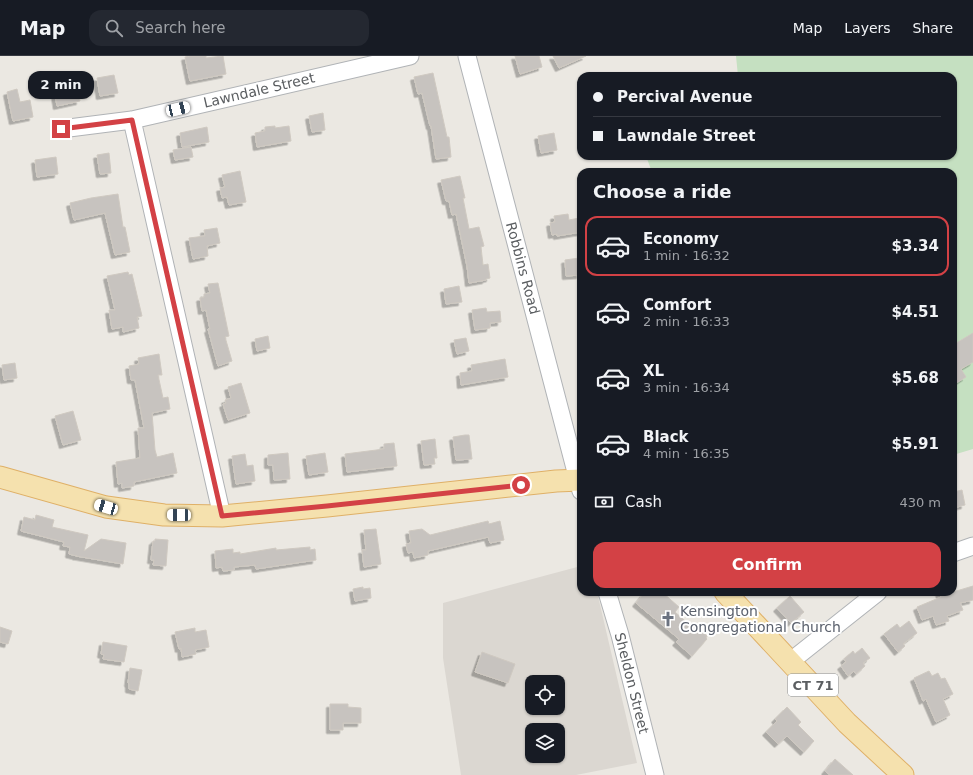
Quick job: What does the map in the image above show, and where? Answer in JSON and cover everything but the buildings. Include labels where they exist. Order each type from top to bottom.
[{"type":"main road","points":[[0,477],[106,507],[164,515],[222,516],[577,483]]},
{"type":"main road","name":"CT 71","points":[[729,596],[791,661],[847,723],[903,775]]},
{"type":"street","name":"Lawndale Street","points":[[61,129],[132,120],[410,56]]},
{"type":"street","name":"Robbins Road","points":[[467,56],[577,472]]},
{"type":"street","points":[[132,120],[222,516]]},
{"type":"street","points":[[957,551],[973,546]]},
{"type":"street","name":"Sheldon Street","points":[[608,596],[620,635],[655,775]]},
{"type":"street","points":[[791,661],[873,596]]},
{"type":"shaded area","points":[[577,567],[577,596],[598,596],[637,763],[576,775],[461,775],[443,658],[443,603]]},
{"type":"green space","points":[[736,56],[973,56],[973,449],[957,454],[957,168],[650,168],[648,160],[957,160],[957,72],[738,72]]},
{"type":"place","name":"Kensington Congregational Church","points":[[668,619]]},
{"type":"route","points":[[61,129],[132,120],[222,516],[521,485]]}]
